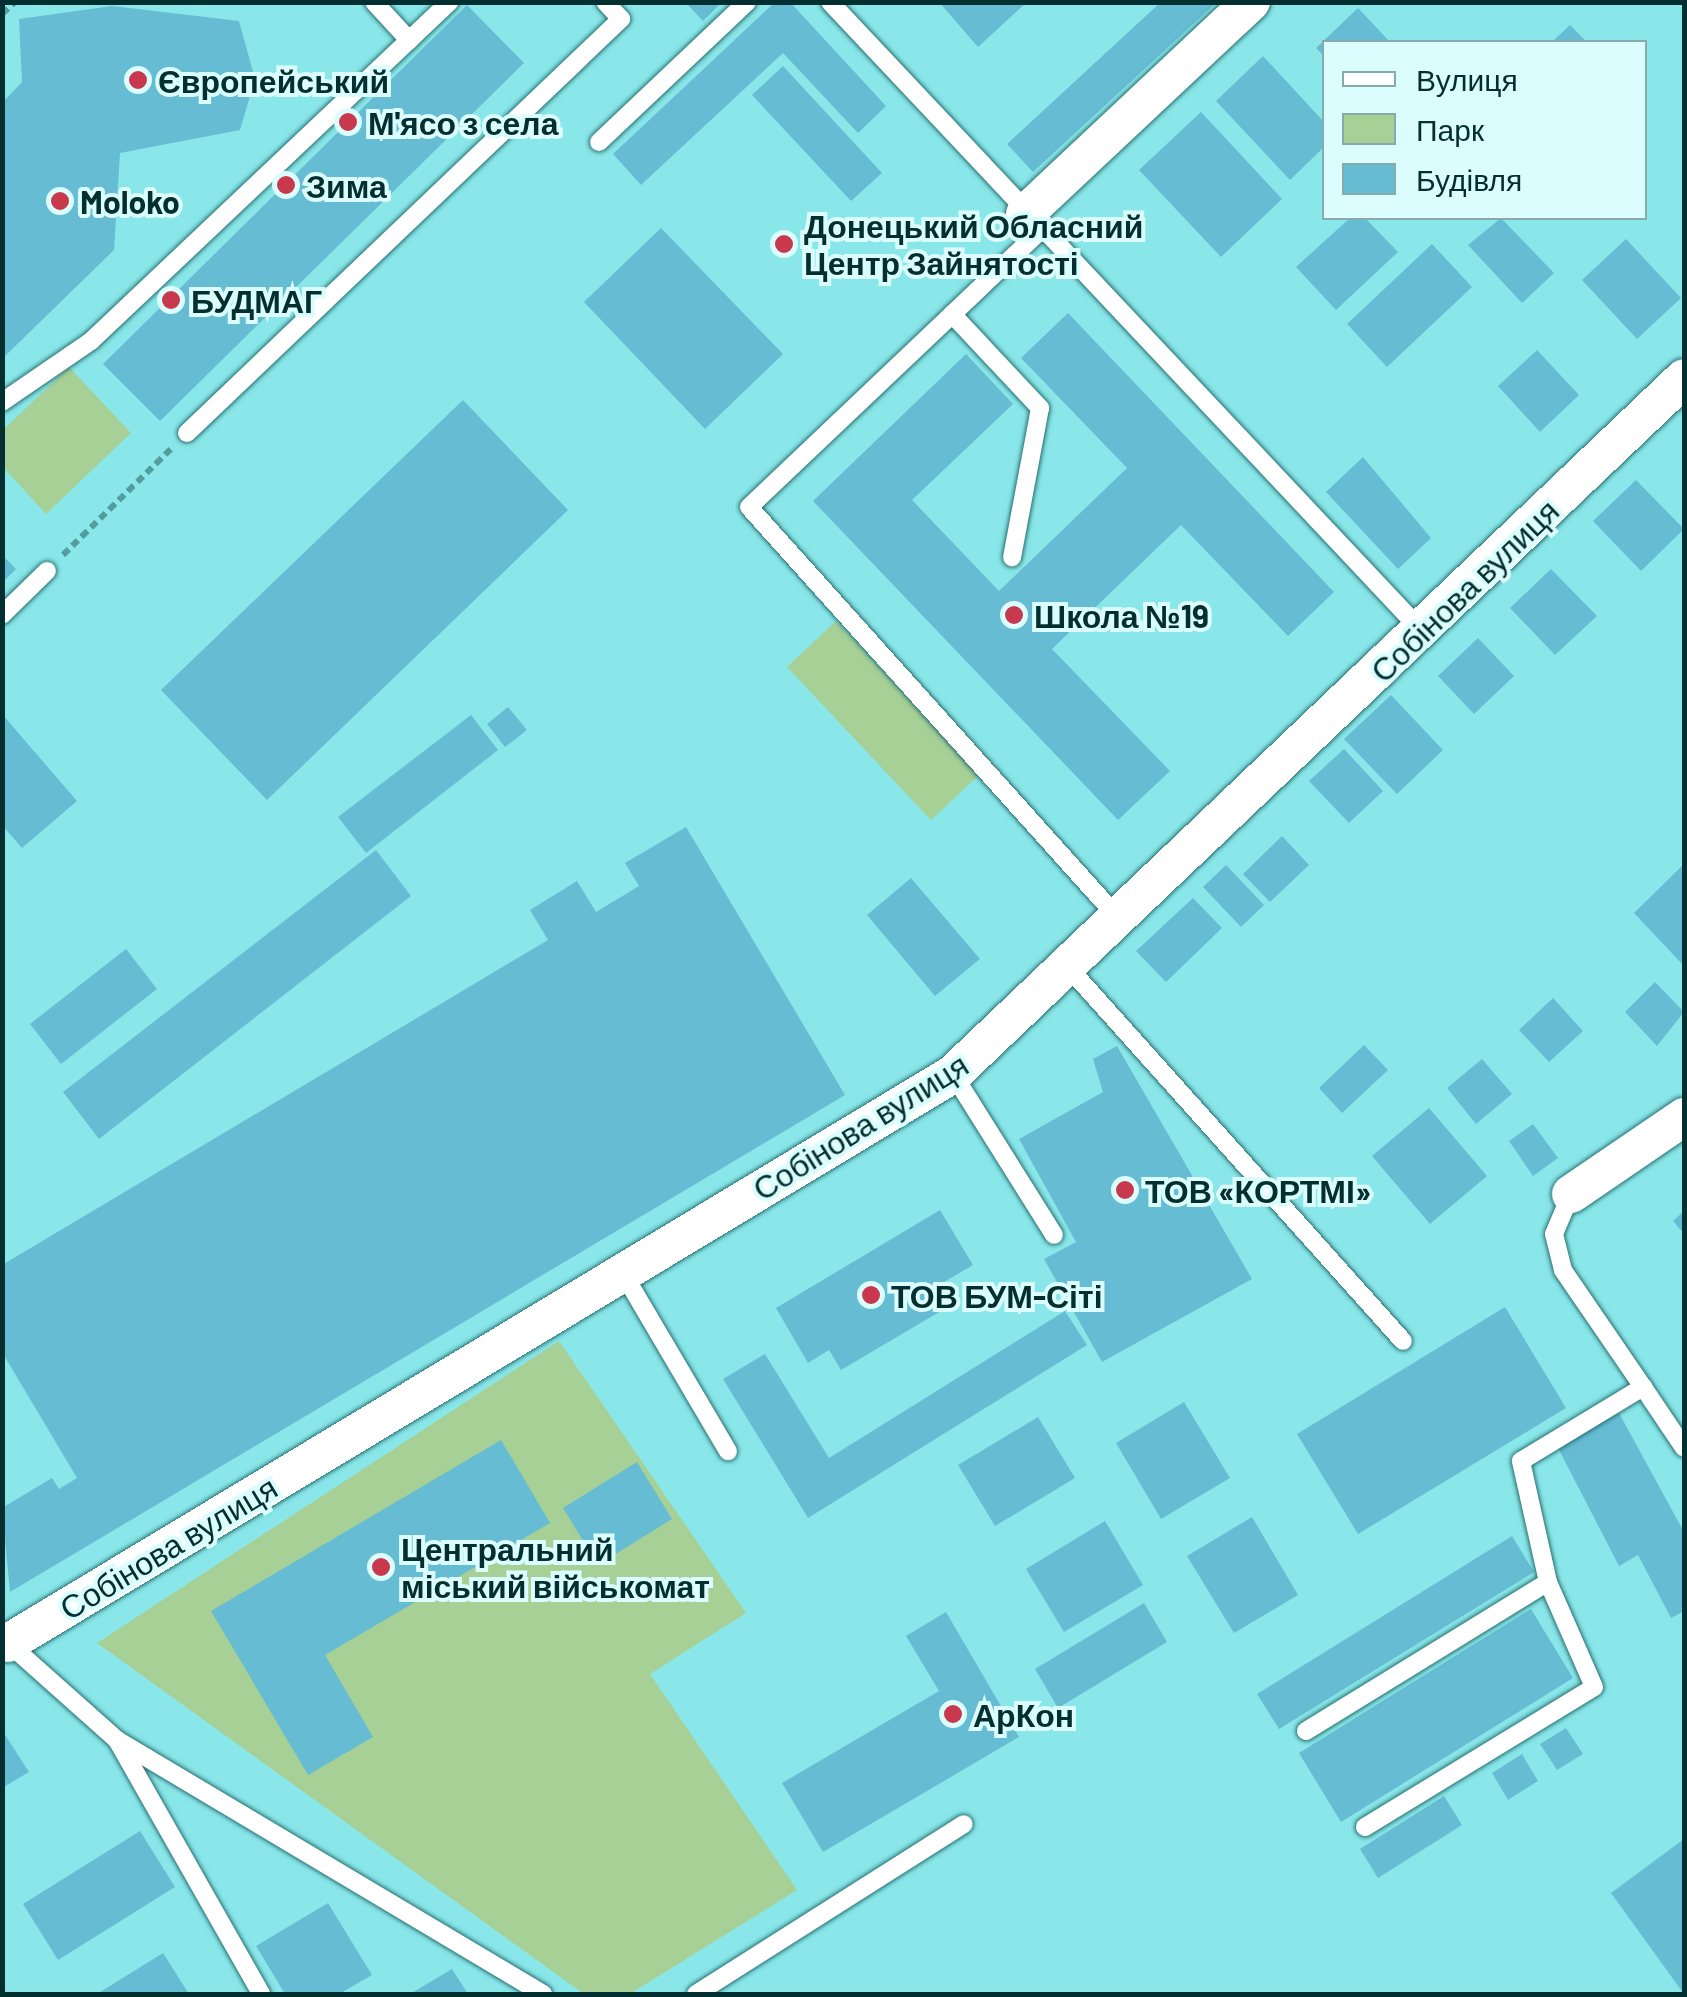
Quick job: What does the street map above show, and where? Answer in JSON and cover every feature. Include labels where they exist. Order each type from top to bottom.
[{"type":"street","points":[[1033,222],[1251,2]]},
{"type":"street","name":"Собінова вулиця","points":[[6,1640],[953,1074],[1684,378]]},
{"type":"street","points":[[1570,1194],[1684,1117]]},
{"type":"lane","points":[[374,2],[410,40]]},
{"type":"lane","points":[[2,402],[91,341],[450,2]]},
{"type":"lane","points":[[186,433],[621,19],[606,2]]},
{"type":"lane","points":[[599,142],[746,2]]},
{"type":"lane","points":[[829,3],[1422,631]]},
{"type":"lane","points":[[1033,222],[952,314],[749,507],[1119,920]]},
{"type":"lane","points":[[952,314],[1040,408],[1012,557]]},
{"type":"lane","points":[[2,615],[47,572]]},
{"type":"lane","points":[[1068,966],[1403,1340]]},
{"type":"lane","points":[[953,1074],[1054,1235]]},
{"type":"lane","points":[[1570,1194],[1554,1234],[1563,1270],[1684,1448]]},
{"type":"lane","points":[[622,1273],[728,1451]]},
{"type":"lane","points":[[1365,1826],[1594,1687],[1548,1582],[1522,1461],[1642,1386]]},
{"type":"lane","points":[[1306,1732],[1548,1582]]},
{"type":"lane","points":[[6,1640],[118,1740],[542,1994]]},
{"type":"lane","points":[[118,1740],[261,1994]]},
{"type":"lane","points":[[696,1994],[964,1824]]},
{"type":"path","points":[[2,14],[15,2]]},
{"type":"path","points":[[47,572],[186,433]]},
{"type":"green space","points":[[69,367],[131,433],[46,514],[3,467],[3,430]]},
{"type":"green space","points":[[836,621],[979,775],[931,820],[787,667]]},
{"type":"green space","points":[[559,1341],[746,1613],[650,1674],[797,1890],[630,1994],[584,1994],[97,1643]]},
{"type":"building","points":[[685,2],[722,2],[703,21]]},
{"type":"building","points":[[775,2],[790,2],[886,106],[858,133],[783,53],[641,185],[613,154]]},
{"type":"building","points":[[939,2],[1027,2],[978,47]]},
{"type":"building","points":[[1161,2],[1217,2],[1033,172],[1007,144]]},
{"type":"building","points":[[467,5],[524,63],[160,421],[103,364]]},
{"type":"building","name":"Європейський","points":[[112,6],[239,21],[255,79],[240,130],[120,153],[114,250],[2,359],[2,103],[22,82],[19,19]]},
{"type":"building","points":[[1358,8],[1388,40],[1324,40]]},
{"type":"building","points":[[1570,25],[1585,40],[1554,40]]},
{"type":"building","points":[[1263,56],[1322,120],[1322,149],[1290,180],[1216,101]]},
{"type":"building","points":[[783,66],[882,173],[851,201],[752,95]]},
{"type":"building","points":[[1201,112],[1282,199],[1221,257],[1139,170]]},
{"type":"building","points":[[1348,220],[1367,220],[1398,252],[1336,310],[1296,267]]},
{"type":"building","points":[[1503,220],[1554,273],[1522,303],[1468,245]]},
{"type":"building","points":[[661,228],[783,354],[705,429],[584,302]]},
{"type":"building","points":[[1626,239],[1681,298],[1637,339],[1582,280]]},
{"type":"building","points":[[1432,244],[1472,287],[1387,367],[1347,324]]},
{"type":"building","points":[[1068,313],[1334,592],[1288,636],[1181,525],[1052,649],[1170,771],[1118,820],[813,501],[966,354],[1013,404],[912,500],[999,591],[1127,468],[1021,358]]},
{"type":"building","points":[[1537,350],[1579,395],[1540,432],[1498,386]]},
{"type":"building","points":[[463,400],[568,510],[267,800],[161,690]]},
{"type":"building","points":[[1363,457],[1431,538],[1398,569],[1326,492]]},
{"type":"building","points":[[1636,480],[1684,529],[1641,571],[1593,521]]},
{"type":"building","points":[[2,555],[16,569],[2,583]]},
{"type":"building","points":[[1551,569],[1597,616],[1555,655],[1510,608]]},
{"type":"building","points":[[1478,638],[1514,676],[1474,714],[1438,676]]},
{"type":"building","points":[[1391,695],[1443,750],[1397,794],[1344,739]]},
{"type":"building","points":[[508,707],[527,730],[505,747],[487,724]]},
{"type":"building","points":[[2,714],[77,801],[22,848],[2,825]]},
{"type":"building","points":[[471,715],[498,750],[366,853],[338,817]]},
{"type":"building","points":[[1344,749],[1383,791],[1349,823],[1309,781]]},
{"type":"building","points":[[686,827],[845,1095],[10,1592],[2,1508],[52,1478],[59,1489],[77,1478],[2,1352],[2,1265],[548,940],[530,910],[577,881],[596,912],[639,886],[625,863]]},
{"type":"building","points":[[1282,836],[1309,865],[1270,902],[1243,874]]},
{"type":"building","points":[[376,850],[411,896],[99,1139],[63,1092]]},
{"type":"building","points":[[1684,864],[1684,966],[1634,913]]},
{"type":"building","points":[[1226,865],[1264,905],[1241,927],[1203,887]]},
{"type":"building","points":[[911,878],[980,959],[935,996],[867,915]]},
{"type":"building","points":[[1193,898],[1222,928],[1166,982],[1136,951]]},
{"type":"building","points":[[126,949],[157,989],[61,1064],[30,1024]]},
{"type":"building","points":[[1655,982],[1684,1012],[1657,1046],[1625,1012]]},
{"type":"building","points":[[1553,998],[1583,1031],[1549,1062],[1519,1030]]},
{"type":"building","points":[[1364,1045],[1388,1070],[1342,1113],[1319,1088]]},
{"type":"building","name":"ТОВ «КОРТМІ»","points":[[1117,1046],[1252,1279],[1102,1362],[1044,1259],[1076,1242],[1019,1139],[1103,1092],[1093,1059]]},
{"type":"building","points":[[1482,1059],[1512,1094],[1476,1124],[1447,1088]]},
{"type":"building","points":[[1429,1108],[1487,1176],[1430,1224],[1372,1156]]},
{"type":"building","points":[[1533,1124],[1558,1158],[1533,1176],[1509,1141]]},
{"type":"building","name":"ТОВ БУМ-Сіті","points":[[940,1210],[973,1265],[939,1285],[951,1305],[841,1370],[829,1350],[808,1363],[776,1308]]},
{"type":"building","points":[[1684,1211],[1684,1234],[1673,1221]]},
{"type":"building","points":[[1505,1307],[1566,1408],[1358,1534],[1297,1434]]},
{"type":"building","points":[[1065,1311],[1087,1345],[808,1518],[723,1379],[765,1354],[829,1458]]},
{"type":"building","points":[[1184,1402],[1230,1478],[1161,1519],[1116,1443]]},
{"type":"building","points":[[1619,1413],[1684,1532],[1684,1611],[1671,1618],[1638,1555],[1619,1566],[1557,1446]]},
{"type":"building","points":[[1038,1417],[1075,1478],[995,1526],[958,1465]]},
{"type":"building","name":"Центральний міський військомат","points":[[501,1440],[550,1523],[325,1655],[373,1737],[308,1775],[211,1611]]},
{"type":"building","points":[[637,1462],[672,1519],[598,1565],[563,1508]]},
{"type":"building","points":[[1252,1517],[1298,1595],[1234,1633],[1187,1556]]},
{"type":"building","points":[[1105,1521],[1143,1585],[1064,1632],[1026,1569]]},
{"type":"building","points":[[1512,1536],[1534,1572],[1279,1729],[1257,1694]]},
{"type":"building","points":[[1144,1603],[1167,1642],[1058,1708],[1035,1669]]},
{"type":"building","points":[[1531,1609],[1573,1678],[1341,1822],[1299,1753]]},
{"type":"building","name":"АрКон","points":[[946,1612],[1019,1737],[823,1852],[782,1783],[939,1691],[906,1636]]},
{"type":"building","points":[[1566,1728],[1583,1754],[1557,1770],[1540,1744]]},
{"type":"building","points":[[2,1730],[29,1772],[2,1788]]},
{"type":"building","points":[[1522,1754],[1538,1781],[1508,1800],[1492,1773]]},
{"type":"building","points":[[1444,1796],[1462,1825],[1378,1878],[1360,1849]]},
{"type":"building","points":[[140,1831],[175,1887],[58,1960],[23,1904]]},
{"type":"building","points":[[1684,1839],[1684,1994],[1611,1893]]},
{"type":"building","points":[[328,1903],[372,1975],[339,1994],[285,1994],[256,1946]]},
{"type":"building","points":[[163,1953],[189,1994],[97,1994]]},
{"type":"building","points":[[452,1969],[468,1994],[410,1994]]},
{"type":"place","name":"Європейський","points":[[138,80]]},
{"type":"place","name":"М'ясо з села","points":[[348,122]]},
{"type":"place","name":"Зима","points":[[286,185]]},
{"type":"place","name":"Moloko","points":[[60,201]]},
{"type":"place","name":"Донецький Обласний Центр Зайнятості","points":[[784,244]]},
{"type":"place","name":"БУДМАГ","points":[[171,300]]},
{"type":"place","name":"Школа №19","points":[[1014,615]]},
{"type":"place","name":"ТОВ «КОРТМІ»","points":[[1125,1190]]},
{"type":"place","name":"ТОВ БУМ-Сіті","points":[[871,1295]]},
{"type":"place","name":"Центральний міський військомат","points":[[381,1567]]},
{"type":"place","name":"АрКон","points":[[953,1714]]}]
